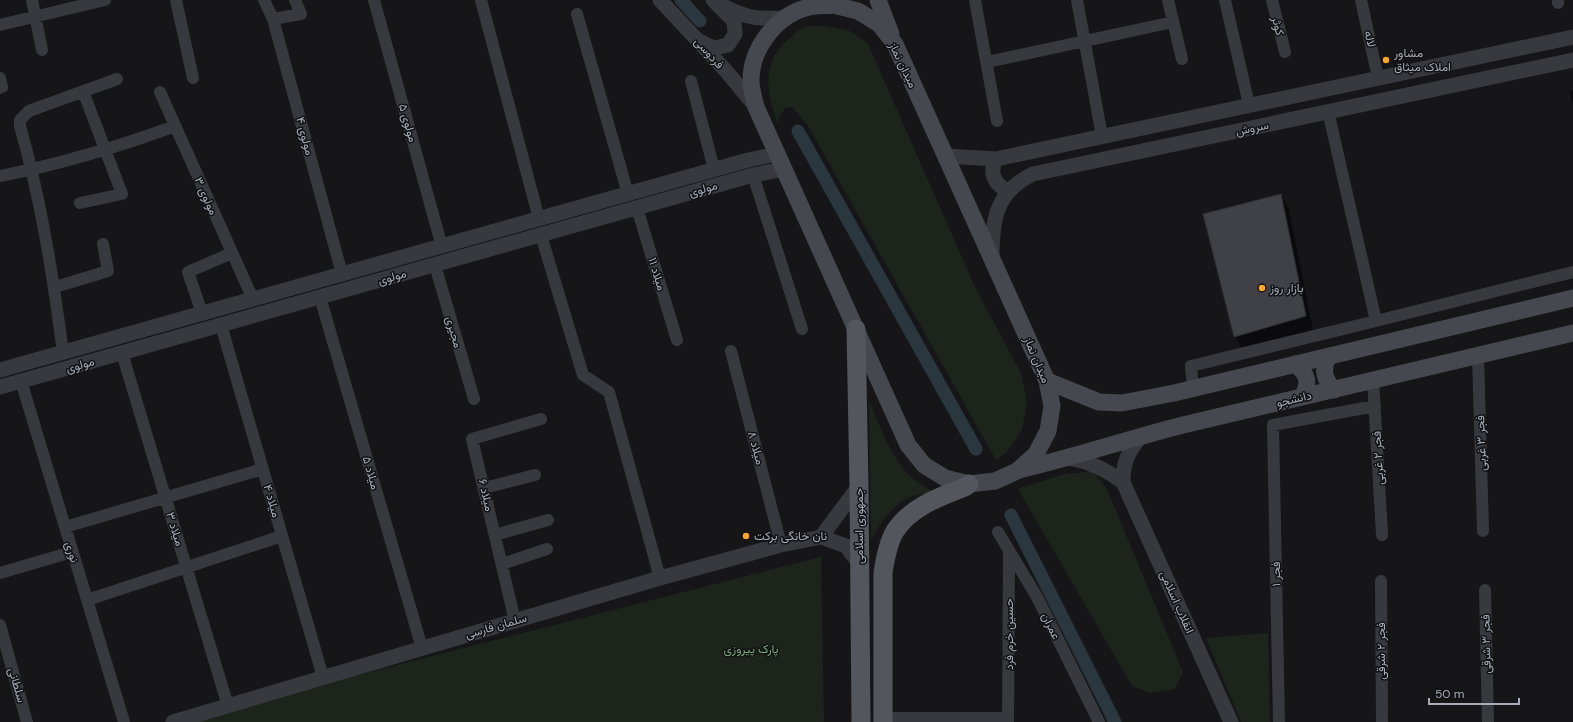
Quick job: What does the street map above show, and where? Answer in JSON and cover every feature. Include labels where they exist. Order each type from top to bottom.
[{"type":"main road","points":[[878,0],[895,44]]},
{"type":"main road","name":"میدان نماز","points":[[810,4],[834,5],[858,11],[879,24],[895,44],[1047,381],[1052,406],[1048,431],[1036,454],[1017,471],[995,481],[969,484],[945,478],[924,465],[908,445],[756,107],[751,82],[755,58],[767,35],[785,18],[810,4]]},
{"type":"main road","points":[[1047,381],[1099,402],[1122,403],[1328,357],[1573,298]]},
{"type":"main road","name":"جمهوری اسلامی","points":[[856,329],[859,486],[860,722]]},
{"type":"main road","name":"دانشجو","points":[[1017,471],[1069,458],[1141,436],[1573,333]]},
{"type":"main road","points":[[1328,357],[1324,365],[1324,374],[1328,383],[1334,390]]},
{"type":"main road","points":[[1295,364],[1303,370],[1307,379],[1307,389],[1302,397]]},
{"type":"main road","name":"جمهوری اسلامی","points":[[883,720],[883,573],[887,554],[895,532],[909,514],[936,498],[969,484]]},
{"type":"street","points":[[32,0],[42,50]]},
{"type":"street","points":[[0,25],[105,0]]},
{"type":"street","points":[[176,0],[193,78]]},
{"type":"street","name":"مولوی ۴","points":[[264,0],[273,19],[342,274]]},
{"type":"street","points":[[273,19],[301,14],[295,0]]},
{"type":"street","name":"مولوی ۵","points":[[374,0],[442,247]]},
{"type":"street","points":[[481,0],[539,219]]},
{"type":"street","name":"فردوسی","points":[[660,0],[756,107]]},
{"type":"street","points":[[976,0],[997,122]]},
{"type":"street","points":[[1077,0],[1102,136]]},
{"type":"street","points":[[1168,0],[1182,59]]},
{"type":"street","points":[[1225,0],[1249,105]]},
{"type":"street","name":"لاله","points":[[1361,0],[1378,78]]},
{"type":"street","points":[[698,41],[714,48],[728,46],[735,34],[734,21],[714,1]]},
{"type":"street","points":[[714,1],[740,14],[761,19],[785,18]]},
{"type":"street","name":"کوثر","points":[[1275,1],[1285,52]]},
{"type":"street","points":[[577,14],[628,194]]},
{"type":"street","points":[[986,62],[1173,22]]},
{"type":"street","name":"سروش","points":[[945,156],[996,158],[1573,37]]},
{"type":"street","name":"سروش","points":[[992,261],[992,236],[996,212],[1009,191],[1017,183],[1033,174],[1573,60]]},
{"type":"street","points":[[0,78],[2,87],[0,88]]},
{"type":"street","points":[[63,352],[55,287],[32,169],[20,126],[20,120],[29,110],[117,79]]},
{"type":"street","points":[[691,81],[714,169]]},
{"type":"street","points":[[80,203],[122,194],[83,91]]},
{"type":"street","name":"مولوی ۳","points":[[160,92],[253,299]]},
{"type":"street","points":[[1328,111],[1376,321]]},
{"type":"street","points":[[0,176],[105,149],[175,126]]},
{"type":"street","points":[[996,158],[992,172],[994,178],[997,184],[1009,191]]},
{"type":"street","points":[[748,160],[802,329]]},
{"type":"street","name":"مولوی","points":[[0,370],[282,290],[442,247],[714,169],[748,160],[780,162]]},
{"type":"street","name":"مولوی","points":[[0,387],[753,175],[780,162]]},
{"type":"street","name":"میلاد ۱۱","points":[[637,208],[677,340]]},
{"type":"street","points":[[541,235],[583,375],[609,392],[660,578]]},
{"type":"street","points":[[55,287],[108,272],[103,244]]},
{"type":"street","points":[[202,313],[188,272],[232,253]]},
{"type":"street","name":"مجیری","points":[[435,265],[474,399]]},
{"type":"street","points":[[1193,388],[1192,366],[1573,272]]},
{"type":"street","points":[[282,290],[287,306]]},
{"type":"street","name":"میلاد ۵","points":[[320,297],[422,648]]},
{"type":"street","name":"میلاد ۴","points":[[221,325],[323,678]]},
{"type":"street","name":"میلاد ۸","points":[[731,351],[782,545]]},
{"type":"street","name":"میلاد ۳","points":[[122,353],[228,706]]},
{"type":"street","name":"فجر ۳ غربی","points":[[1478,355],[1483,531]]},
{"type":"street","name":"فجر ۲ غربی","points":[[1374,380],[1382,535]]},
{"type":"street","name":"نوری","points":[[21,381],[124,722]]},
{"type":"street","name":"فجر ۱","points":[[1279,722],[1273,425],[1375,406]]},
{"type":"street","name":"میلاد ۶","points":[[515,621],[472,439],[541,419]]},
{"type":"street","points":[[1123,482],[1123,468],[1126,458],[1132,446],[1141,436]]},
{"type":"street","points":[[1069,458],[1084,461],[1100,468],[1123,482]]},
{"type":"street","points":[[65,527],[263,469]]},
{"type":"street","points":[[484,488],[535,476]]},
{"type":"street","name":"انقلاب اسلامی","points":[[1123,482],[1231,722]]},
{"type":"street","points":[[859,486],[821,537],[846,546],[859,563]]},
{"type":"street","points":[[495,535],[548,520]]},
{"type":"street","name":"عمران","points":[[998,532],[1037,596],[1099,722]]},
{"type":"street","points":[[87,600],[282,536]]},
{"type":"street","name":"سلمان فارسی","points":[[173,722],[660,578],[782,545],[821,537]]},
{"type":"street","points":[[502,564],[547,549]]},
{"type":"street","name":"حسین خرم فرد","points":[[1008,720],[1010,550]]},
{"type":"street","points":[[0,574],[72,552]]},
{"type":"street","name":"فجر ۲ شرقی","points":[[1381,581],[1382,722]]},
{"type":"street","name":"فجر ۳ شرقی","points":[[1485,590],[1488,722]]},
{"type":"street","name":"سلطانی","points":[[0,625],[27,722]]},
{"type":"street","points":[[883,720],[1008,720]]},
{"type":"green space","points":[[810,26],[826,26],[850,31],[868,44],[976,289],[1021,373],[1027,402],[1022,430],[1006,453],[996,460],[807,124],[792,107],[785,108],[779,117],[779,125],[771,102],[768,79],[774,57],[780,47],[801,29]]},
{"type":"green space","points":[[869,400],[889,446],[902,467],[920,484],[934,492],[920,494],[905,499],[888,514],[871,539]]},
{"type":"green space","points":[[1093,471],[1107,489],[1183,672],[1175,689],[1149,693],[1132,686],[1018,489],[1061,475]]},
{"type":"green space","name":"پارک پیروزی","points":[[821,557],[824,722],[174,722]]},
{"type":"green space","points":[[1268,633],[1270,722],[1241,722],[1206,638]]},
{"type":"building","points":[[1281,194],[1306,316],[1234,337],[1203,214]]},
{"type":"waterway","points":[[681,0],[700,21]]},
{"type":"waterway","points":[[798,131],[976,449]]},
{"type":"waterway","points":[[1011,515],[1115,722]]},
{"type":"place","name":"مشاور املاک میثاق","points":[[1386,60]]},
{"type":"place","name":"بازار روز","points":[[1262,288]]},
{"type":"place","name":"نان خانگی برکت","points":[[746,536]]}]
